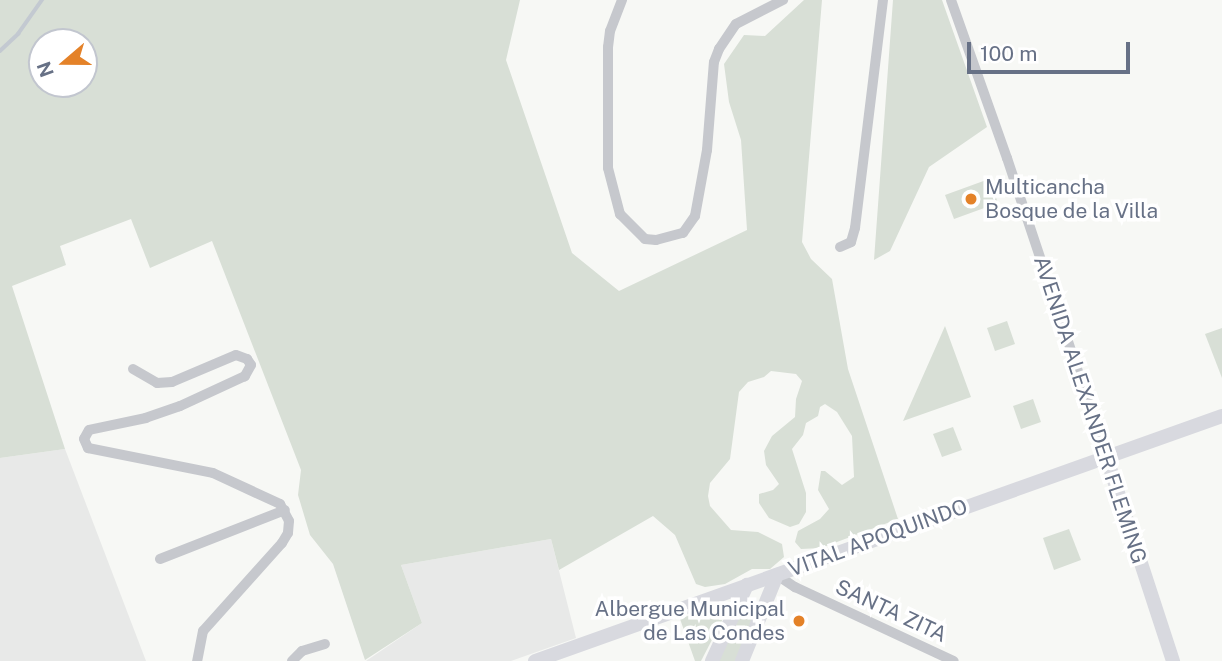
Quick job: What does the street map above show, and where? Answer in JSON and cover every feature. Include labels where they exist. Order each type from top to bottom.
[{"type":"street","points":[[622,0],[610,31],[608,47],[608,168],[620,214],[645,239],[656,240],[683,233],[695,216],[707,150],[714,62],[719,49],[736,24],[783,0]]},
{"type":"street","points":[[840,247],[851,242],[855,228],[883,0]]},
{"type":"street","name":"AVENIDA ALEXANDER FLEMING","points":[[951,0],[1007,158],[1172,661]]},
{"type":"street","points":[[133,369],[157,383],[172,382],[236,355],[247,359],[251,365],[246,376],[180,407],[89,430],[84,439],[88,449],[214,473],[251,488],[285,510],[289,527],[285,538],[203,631],[197,661]]},
{"type":"street","name":"VITAL APOQUINDO","points":[[535,661],[1222,416]]},
{"type":"street","points":[[160,559],[285,510]]},
{"type":"street","points":[[742,661],[777,575]]},
{"type":"street","name":"SANTA ZITA","points":[[777,575],[795,587],[937,657],[954,661]]},
{"type":"street","points":[[712,661],[747,585]]},
{"type":"street","points":[[292,661],[302,651],[325,644]]},
{"type":"shaded area","points":[[0,0],[520,0],[506,60],[572,253],[619,291],[747,230],[741,140],[729,102],[724,64],[744,35],[765,36],[804,0],[822,0],[802,242],[811,259],[832,279],[848,369],[898,519],[821,548],[801,549],[795,542],[798,531],[820,519],[829,509],[818,490],[821,471],[825,471],[842,485],[854,477],[852,436],[837,412],[825,404],[820,407],[818,416],[806,423],[803,435],[792,449],[806,493],[806,512],[799,524],[790,527],[769,518],[759,503],[759,494],[773,490],[779,484],[766,465],[764,451],[772,436],[795,417],[796,399],[802,381],[796,374],[771,371],[764,377],[748,382],[739,392],[730,459],[710,483],[708,496],[710,506],[731,530],[758,532],[782,544],[784,557],[770,569],[752,569],[725,584],[705,587],[696,584],[675,535],[653,516],[559,570],[551,539],[401,565],[422,623],[365,660],[333,564],[310,535],[298,495],[301,470],[212,241],[150,268],[131,219],[60,246],[66,265],[12,286],[65,449],[0,458]]},
{"type":"shaded area","points":[[893,0],[942,0],[987,127],[929,167],[890,251],[874,260]]},
{"type":"shaded area","name":"Multicancha Bosque de la Villa","points":[[989,179],[998,203],[954,219],[945,195]]},
{"type":"shaded area","points":[[1007,321],[1015,344],[995,351],[987,328]]},
{"type":"shaded area","points":[[945,326],[971,397],[903,421],[938,342]]},
{"type":"shaded area","points":[[1222,328],[1222,378],[1205,334]]},
{"type":"shaded area","points":[[1033,399],[1041,422],[1021,429],[1013,406]]},
{"type":"shaded area","points":[[953,427],[962,450],[942,457],[933,434]]},
{"type":"shaded area","points":[[65,449],[146,661],[0,661],[0,458]]},
{"type":"shaded area","points":[[1069,529],[1081,560],[1054,570],[1043,538]]},
{"type":"shaded area","points":[[551,539],[576,638],[511,661],[366,661],[422,623],[401,565]]},
{"type":"shaded area","points":[[722,603],[729,607],[701,661],[695,661],[680,619]]},
{"type":"shaded area","points":[[742,608],[757,614],[736,661],[718,661]]},
{"type":"waterway","points":[[0,51],[18,34],[42,0]]},
{"type":"place","name":"Multicancha Bosque de la Villa","points":[[971,199]]},
{"type":"place","name":"Albergue Municipal de Las Condes","points":[[799,621]]}]
